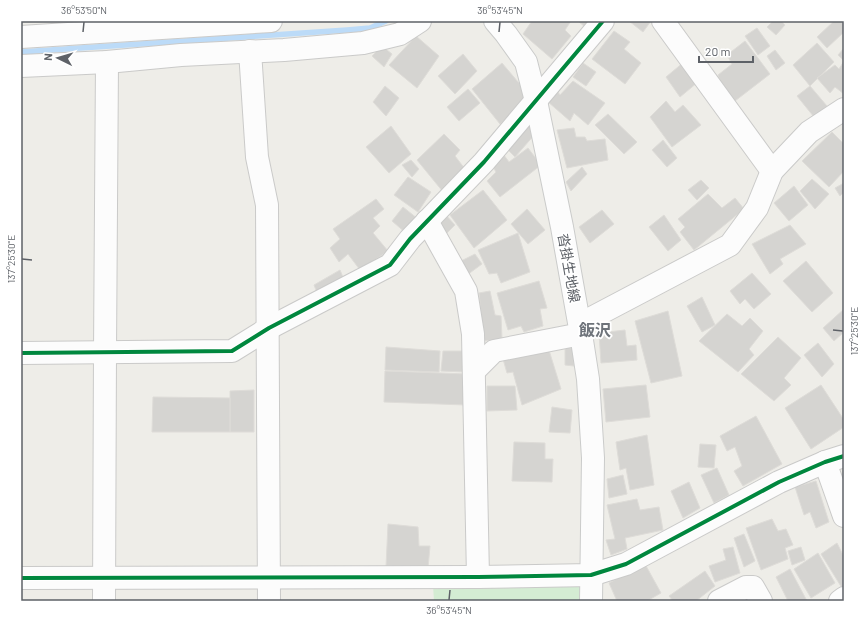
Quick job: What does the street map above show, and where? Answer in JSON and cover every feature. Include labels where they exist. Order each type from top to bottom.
[{"type":"street","points":[[21,37],[271,21]]},
{"type":"street","points":[[21,66],[107,62],[181,55],[363,43],[400,34],[420,21]]},
{"type":"street","name":"沓掛生地線","points":[[495,21],[526,62],[536,101],[562,227],[580,329],[588,378],[593,458],[591,601]]},
{"type":"street","points":[[21,352],[232,352],[269,328],[390,265],[410,239],[484,162],[603,21]]},
{"type":"street","points":[[663,21],[772,171]]},
{"type":"street","points":[[250,51],[257,157],[267,206],[270,601]]},
{"type":"street","points":[[104,601],[104,352],[107,62]]},
{"type":"street","points":[[474,371],[494,350],[580,329],[730,246],[757,208],[772,171],[809,132],[844,109]]},
{"type":"street","points":[[427,221],[466,291],[473,334],[478,577]]},
{"type":"street","points":[[21,578],[478,577],[591,575],[626,564],[779,482],[834,459],[844,516]]},
{"type":"street","points":[[719,601],[746,587],[753,587],[761,601]]},
{"type":"street","points":[[840,601],[844,598]]},
{"type":"green space","points":[[582,582],[582,601],[434,601],[433,585]]},
{"type":"building","points":[[532,21],[571,21],[565,30],[571,36],[552,59],[523,34]]},
{"type":"building","points":[[578,21],[590,21],[585,27]]},
{"type":"building","points":[[629,21],[651,21],[643,32]]},
{"type":"building","points":[[773,21],[781,21],[785,25],[776,35],[767,27]]},
{"type":"building","points":[[834,21],[840,21],[844,25],[844,32],[827,48],[817,37]]},
{"type":"building","points":[[757,28],[770,46],[758,55],[745,36]]},
{"type":"building","points":[[614,31],[630,42],[624,49],[641,63],[625,84],[592,59]]},
{"type":"building","points":[[416,36],[439,56],[417,88],[389,65]]},
{"type":"building","points":[[745,41],[770,74],[735,101],[721,83],[718,75],[732,64],[727,55]]},
{"type":"building","points":[[817,43],[834,62],[810,86],[793,65]]},
{"type":"building","points":[[382,46],[392,54],[384,67],[372,56]]},
{"type":"building","points":[[844,48],[844,61],[838,55]]},
{"type":"building","points":[[775,50],[785,63],[776,70],[767,56]]},
{"type":"building","points":[[463,54],[477,71],[455,94],[438,76]]},
{"type":"building","points":[[844,61],[844,94],[835,87],[830,93],[817,78],[835,65],[839,69]]},
{"type":"building","points":[[684,62],[698,82],[680,97],[666,77]]},
{"type":"building","points":[[502,63],[529,95],[500,124],[472,89]]},
{"type":"building","points":[[583,63],[596,72],[586,86],[573,77]]},
{"type":"building","points":[[573,81],[605,103],[588,125],[574,113],[570,121],[547,101],[556,89],[560,95]]},
{"type":"building","points":[[385,86],[399,98],[386,116],[373,102]]},
{"type":"building","points":[[810,86],[827,106],[814,117],[797,96]]},
{"type":"building","points":[[468,89],[480,103],[459,121],[447,107]]},
{"type":"building","points":[[666,101],[675,112],[683,105],[701,125],[672,147],[650,117]]},
{"type":"building","points":[[608,114],[637,142],[624,154],[595,125]]},
{"type":"building","points":[[526,124],[536,133],[515,157],[505,147]]},
{"type":"building","points":[[391,126],[411,154],[389,173],[366,147]]},
{"type":"building","points":[[574,128],[576,137],[585,137],[587,141],[605,139],[608,160],[567,168],[557,130]]},
{"type":"building","points":[[832,132],[844,144],[844,171],[829,187],[802,161]]},
{"type":"building","points":[[444,134],[460,150],[455,156],[465,169],[444,193],[417,160]]},
{"type":"building","points":[[663,140],[677,158],[667,167],[652,150]]},
{"type":"building","points":[[528,148],[541,165],[500,197],[487,181],[496,172],[490,162],[501,151],[509,162]]},
{"type":"building","points":[[411,160],[419,169],[412,177],[402,165]]},
{"type":"building","points":[[582,167],[587,174],[571,191],[566,182]]},
{"type":"building","points":[[408,177],[431,192],[418,212],[394,195]]},
{"type":"building","points":[[812,179],[829,194],[815,209],[800,191]]},
{"type":"building","points":[[701,180],[709,188],[697,200],[688,190]]},
{"type":"building","points":[[844,183],[844,192],[840,196],[835,188]]},
{"type":"building","points":[[794,186],[808,205],[789,221],[774,203]]},
{"type":"building","points":[[483,190],[507,220],[474,248],[450,215]]},
{"type":"building","points":[[708,194],[722,208],[735,198],[744,209],[694,250],[680,232],[685,227],[678,219]]},
{"type":"building","points":[[376,199],[384,209],[373,218],[380,226],[373,233],[388,251],[360,270],[348,254],[339,262],[330,248],[340,239],[333,229]]},
{"type":"building","points":[[403,207],[418,219],[407,234],[392,221]]},
{"type":"building","points":[[527,209],[545,230],[528,244],[511,224]]},
{"type":"building","points":[[602,210],[614,224],[590,243],[579,227]]},
{"type":"building","points":[[444,213],[455,225],[447,233],[436,221]]},
{"type":"building","points":[[664,215],[681,240],[668,251],[649,227]]},
{"type":"building","points":[[790,225],[806,244],[780,259],[783,264],[770,274],[752,244]]},
{"type":"building","points":[[518,233],[530,272],[501,283],[497,273],[489,274],[478,250]]},
{"type":"building","points":[[475,254],[482,264],[467,275],[459,262]]},
{"type":"building","points":[[806,261],[833,293],[812,312],[783,281]]},
{"type":"building","points":[[340,270],[345,282],[318,295],[314,285]]},
{"type":"building","points":[[752,273],[771,294],[754,309],[745,299],[740,304],[730,291]]},
{"type":"building","points":[[539,281],[547,308],[540,309],[543,326],[524,332],[521,326],[508,330],[497,293]]},
{"type":"building","points":[[490,291],[495,315],[501,316],[502,339],[484,341],[479,293]]},
{"type":"building","points":[[702,297],[715,325],[702,332],[687,306]]},
{"type":"building","points":[[844,309],[844,332],[834,341],[823,328]]},
{"type":"building","points":[[668,311],[682,376],[651,383],[635,321]]},
{"type":"building","points":[[727,314],[742,326],[750,318],[763,331],[749,349],[754,355],[738,372],[699,341]]},
{"type":"building","points":[[625,330],[627,346],[636,345],[637,360],[601,363],[599,333]]},
{"type":"building","points":[[778,337],[801,358],[784,378],[791,385],[774,401],[741,374]]},
{"type":"building","points":[[818,343],[834,364],[822,377],[804,355]]},
{"type":"building","points":[[386,347],[440,351],[439,372],[385,370]]},
{"type":"building","points":[[548,347],[561,389],[522,405],[513,372],[507,373],[503,359]]},
{"type":"building","points":[[565,348],[573,348],[574,366],[565,365]]},
{"type":"building","points":[[443,351],[467,351],[465,372],[441,371]]},
{"type":"building","points":[[385,371],[467,374],[466,405],[384,402]]},
{"type":"building","points":[[646,385],[650,417],[606,422],[603,389]]},
{"type":"building","points":[[821,385],[844,420],[844,427],[811,449],[785,408]]},
{"type":"building","points":[[487,386],[515,386],[517,410],[487,411]]},
{"type":"building","points":[[254,390],[254,432],[230,432],[230,391]]},
{"type":"building","points":[[153,397],[230,398],[230,432],[152,432]]},
{"type":"building","points":[[552,407],[572,410],[570,433],[549,432]]},
{"type":"building","points":[[756,416],[782,464],[743,486],[734,471],[742,466],[735,447],[727,451],[720,436]]},
{"type":"building","points":[[647,435],[654,485],[630,490],[626,468],[620,470],[616,442]]},
{"type":"building","points":[[514,442],[545,443],[545,459],[553,459],[552,482],[512,481]]},
{"type":"building","points":[[700,444],[716,445],[714,468],[698,467]]},
{"type":"building","points":[[717,468],[729,495],[714,503],[701,475]]},
{"type":"building","points":[[623,475],[627,494],[609,498],[607,479]]},
{"type":"building","points":[[816,481],[829,522],[816,528],[810,512],[804,515],[795,487]]},
{"type":"building","points":[[689,482],[700,508],[683,518],[671,491]]},
{"type":"building","points":[[637,499],[640,510],[659,507],[663,530],[625,538],[627,549],[611,555],[606,540],[615,539],[607,505]]},
{"type":"building","points":[[772,519],[778,531],[786,529],[793,545],[785,548],[788,559],[761,570],[746,528]]},
{"type":"building","points":[[388,524],[418,527],[419,546],[430,546],[428,568],[386,567]]},
{"type":"building","points":[[744,534],[755,561],[744,567],[734,538]]},
{"type":"building","points":[[837,543],[844,557],[844,587],[842,588],[821,554]]},
{"type":"building","points":[[733,547],[740,573],[715,582],[709,566],[726,560],[723,549]]},
{"type":"building","points":[[801,547],[805,560],[792,565],[788,551]]},
{"type":"building","points":[[818,553],[835,583],[811,598],[794,569]]},
{"type":"building","points":[[645,564],[661,593],[647,601],[617,601],[609,583]]},
{"type":"building","points":[[790,569],[807,601],[788,601],[776,577]]},
{"type":"building","points":[[705,571],[715,586],[696,601],[673,601],[669,596]]},
{"type":"waterway","points":[[21,52],[347,30],[370,28],[386,21]]},
{"type":"cycle path","points":[[21,353],[232,351],[269,328],[390,265],[410,239],[484,162],[603,21]]},
{"type":"cycle path","points":[[21,578],[478,577],[591,575],[626,564],[779,482],[825,462],[844,456]]},
{"type":"district","name":"飯沢","points":[[595,330]]}]
